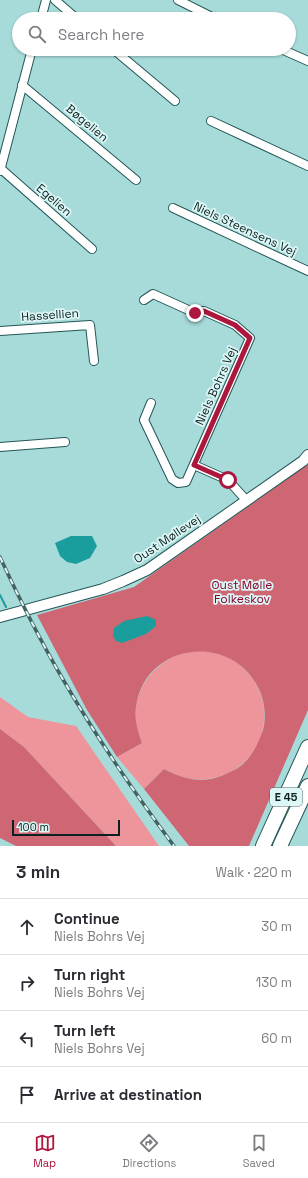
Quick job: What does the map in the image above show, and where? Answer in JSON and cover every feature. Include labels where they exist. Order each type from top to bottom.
[{"type":"highway","name":"E 45","points":[[263,846],[308,747]]},
{"type":"highway","name":"E 45","points":[[280,846],[308,786]]},
{"type":"street","points":[[43,12],[46,0]]},
{"type":"street","points":[[55,0],[70,12]]},
{"type":"street","points":[[178,0],[202,12]]},
{"type":"street","points":[[0,171],[30,56]]},
{"type":"street","points":[[121,56],[175,101]]},
{"type":"street","points":[[296,56],[308,61]]},
{"type":"street","name":"Bøgelien","points":[[22,85],[136,180]]},
{"type":"street","points":[[211,122],[308,166]]},
{"type":"street","name":"Egelien","points":[[0,168],[92,249]]},
{"type":"street","name":"Niels Steensens Vej","points":[[173,208],[308,270]]},
{"type":"street","name":"Niels Bohrs Vej","points":[[144,300],[153,294],[195,313],[204,311],[235,325],[250,338],[186,482],[178,483],[172,478],[144,420],[151,403]]},
{"type":"street","name":"Hassellien","points":[[0,331],[90,325],[94,361]]},
{"type":"street","points":[[0,447],[65,442]]},
{"type":"street","name":"Oust Møllevej","points":[[0,616],[103,589],[123,582],[147,570],[303,461],[308,455]]},
{"type":"street","points":[[194,465],[228,480],[246,500]]},
{"type":"shaded area","points":[[195,651],[218,653],[226,656],[245,670],[257,685],[263,702],[264,719],[261,736],[253,751],[242,764],[227,774],[197,780],[180,776],[164,769],[144,789],[117,757],[142,743],[136,727],[135,714],[140,693],[144,683],[158,667],[167,660],[183,653]]},
{"type":"shaded area","points":[[0,697],[28,717],[76,726],[159,846],[116,846],[24,747],[0,729]]},
{"type":"green space","name":"Oust Mølle Folkeskov","points":[[308,464],[308,710],[249,846],[189,846],[144,789],[164,769],[183,777],[200,780],[208,779],[226,774],[236,769],[250,757],[263,730],[265,717],[261,694],[249,674],[233,660],[213,653],[193,652],[173,657],[156,668],[143,685],[136,707],[137,725],[142,743],[117,757],[87,710],[37,615],[134,587]]},
{"type":"green space","points":[[0,729],[24,747],[116,846],[16,846],[0,838]]},
{"type":"water","points":[[71,536],[92,536],[97,546],[90,558],[76,564],[67,562],[60,556],[55,543]]},
{"type":"water","points":[[147,616],[156,620],[156,626],[146,634],[122,643],[116,641],[113,636],[114,628],[124,621]]},
{"type":"waterway","points":[[0,595],[6,607]]},
{"type":"railway","points":[[0,557],[53,662],[87,720],[144,805],[174,846]]},
{"type":"route","points":[[195,313],[204,311],[235,325],[250,338],[194,465],[228,480]]}]
